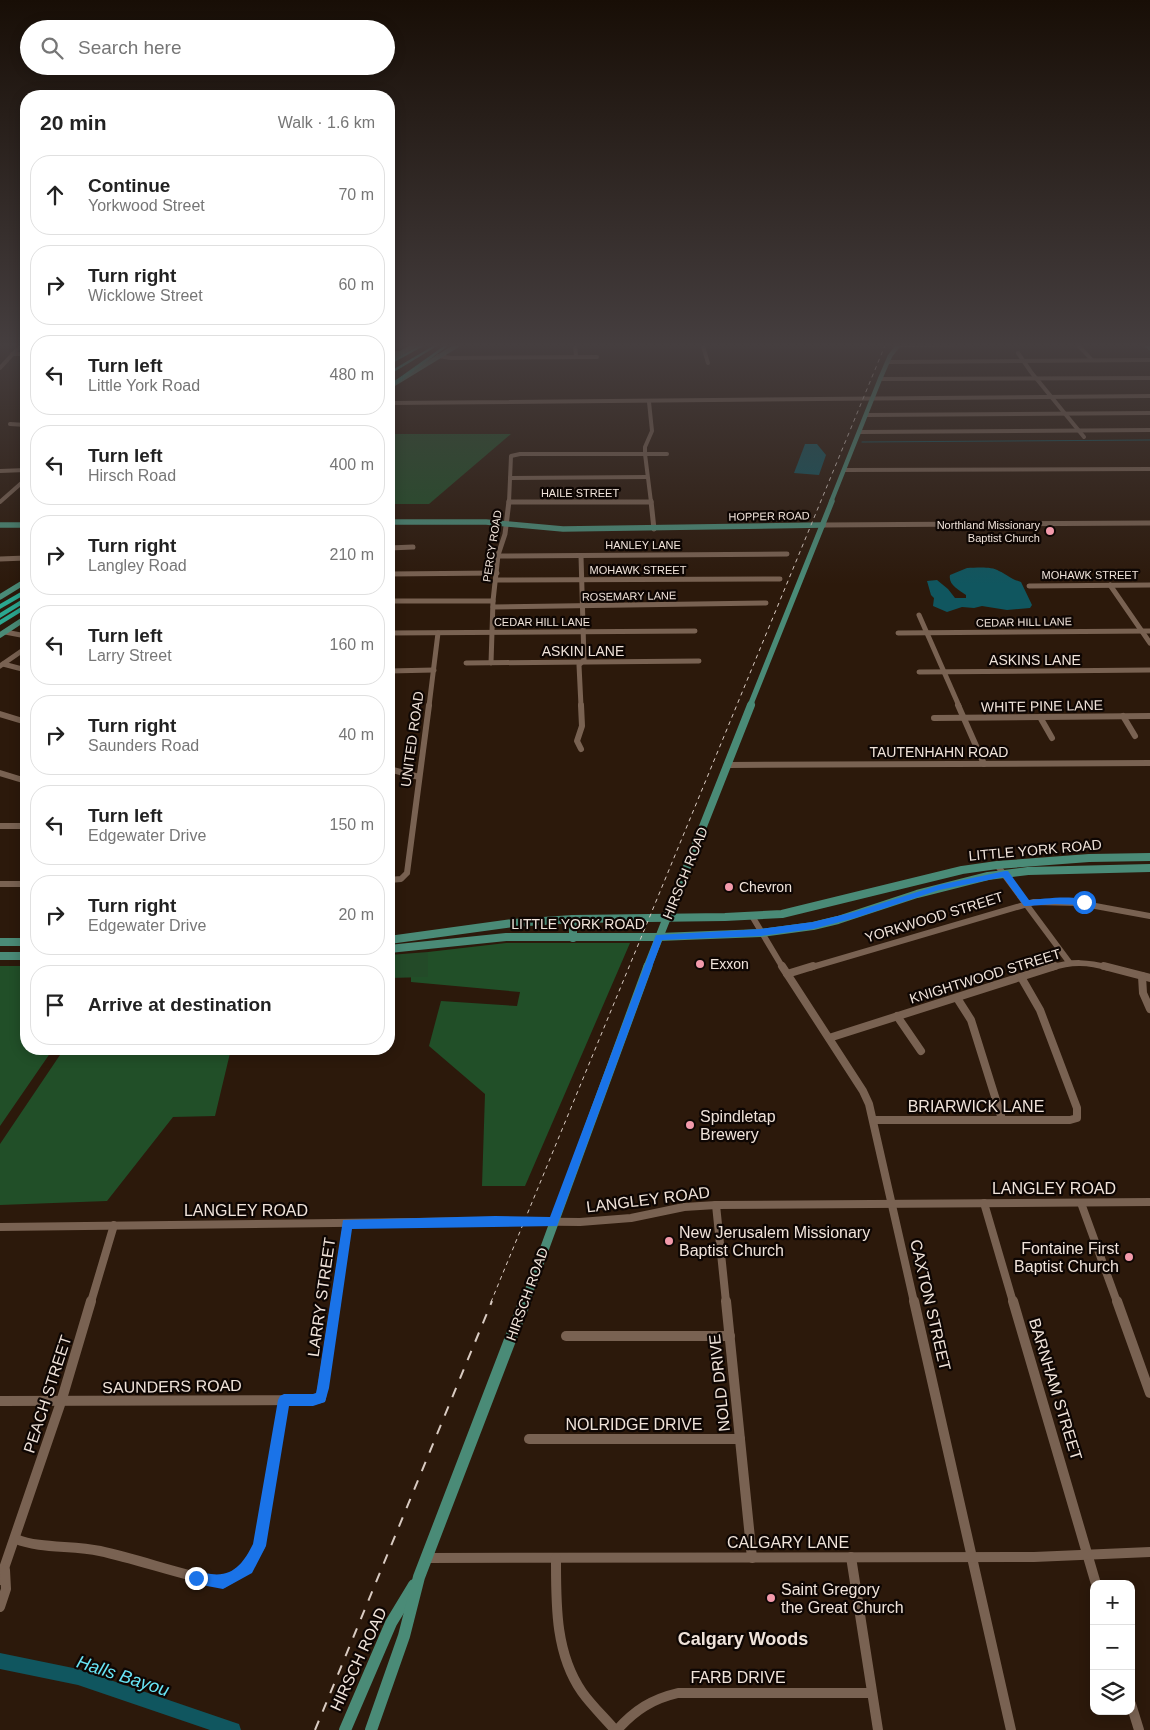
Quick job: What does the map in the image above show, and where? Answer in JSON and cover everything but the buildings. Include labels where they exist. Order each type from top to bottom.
[{"type":"highway","points":[[0,607],[20,595]]},
{"type":"highway","points":[[0,616],[20,603]]},
{"type":"highway","points":[[0,623],[20,610]]},
{"type":"main road","name":"HIRSCH ROAD","points":[[371,1730],[404,1636],[420,1577],[513,1334],[659,937],[863,424]]},
{"type":"main road","name":"HOPPER ROAD","points":[[395,522],[472,521],[551,529],[654,529],[823,525]]},
{"type":"main road","points":[[0,525],[20,525]]},
{"type":"main road","points":[[0,596],[20,584]]},
{"type":"main road","points":[[2,634],[20,622]]},
{"type":"main road","name":"LITTLE YORK ROAD","points":[[395,939],[513,922],[573,919],[666,919],[782,914],[962,870],[1066,859],[1150,857]]},
{"type":"main road","points":[[1115,858],[1121,869]]},
{"type":"main road","points":[[1066,859],[1071,870]]},
{"type":"main road","name":"LITTLE YORK ROAD","points":[[395,948],[506,937],[659,937],[761,932],[813,926],[939,888],[1005,874],[1150,868]]},
{"type":"main road","points":[[573,919],[573,938]]},
{"type":"main road","points":[[0,942],[20,942]]},
{"type":"main road","points":[[0,956],[20,956]]},
{"type":"main road","name":"HIRSCH ROAD","points":[[345,1730],[391,1623],[420,1577]]},
{"type":"street","points":[[10,424],[20,425]]},
{"type":"street","points":[[651,424],[652,431],[645,447],[645,454],[654,529]]},
{"type":"street","points":[[1073,424],[1084,437]]},
{"type":"street","points":[[859,432],[1150,430]]},
{"type":"street","name":"PERCY ROAD","points":[[491,663],[493,601],[498,556],[509,502],[511,456],[515,454],[645,454]]},
{"type":"street","points":[[645,454],[667,454]]},
{"type":"street","points":[[844,470],[1150,469]]},
{"type":"street","points":[[0,470],[20,470]]},
{"type":"street","points":[[510,478],[648,477]]},
{"type":"street","points":[[0,502],[20,484]]},
{"type":"street","name":"HAILE STREET","points":[[509,502],[650,502]]},
{"type":"street","name":"HOPPER ROAD","points":[[823,525],[1150,524]]},
{"type":"street","points":[[395,548],[413,548]]},
{"type":"street","name":"HANLEY LANE","points":[[498,556],[787,554]]},
{"type":"street","points":[[581,556],[584,660],[578,665],[582,726],[577,741],[581,749]]},
{"type":"street","points":[[0,558],[20,558]]},
{"type":"street","points":[[395,574],[497,573]]},
{"type":"street","name":"MOHAWK STREET","points":[[496,580],[780,579]]},
{"type":"street","points":[[1110,585],[1150,643]]},
{"type":"street","name":"MOHAWK STREET","points":[[1029,586],[1150,585]]},
{"type":"street","points":[[395,601],[493,601]]},
{"type":"street","name":"ROSEMARY LANE","points":[[493,607],[766,603]]},
{"type":"street","points":[[919,614],[984,764]]},
{"type":"street","name":"CEDAR HILL LANE","points":[[395,633],[695,631]]},
{"type":"street","name":"CEDAR HILL LANE","points":[[898,633],[1150,631]]},
{"type":"street","name":"UNITED ROAD","points":[[395,879],[403,877],[407,870],[438,633]]},
{"type":"street","points":[[2,634],[20,636]]},
{"type":"street","points":[[1,665],[20,652]]},
{"type":"street","name":"ASKIN LANE","points":[[466,663],[700,662]]},
{"type":"street","points":[[1,665],[20,669]]},
{"type":"street","points":[[395,671],[434,670]]},
{"type":"street","name":"ASKINS LANE","points":[[919,672],[1150,670]]},
{"type":"street","points":[[0,714],[20,720]]},
{"type":"street","points":[[1123,716],[1135,736]]},
{"type":"street","name":"WHITE PINE LANE","points":[[934,718],[1150,716]]},
{"type":"street","points":[[1040,717],[1052,738]]},
{"type":"street","name":"TAUTENHAHN ROAD","points":[[728,765],[1150,763]]},
{"type":"street","points":[[395,771],[419,777]]},
{"type":"street","points":[[0,773],[20,779]]},
{"type":"street","points":[[0,826],[20,826]]},
{"type":"street","points":[[997,865],[1069,962]]},
{"type":"street","points":[[0,884],[20,884]]},
{"type":"street","name":"YORKWOOD STREET","points":[[787,974],[1027,903],[1055,900],[1084,902],[1150,916]]},
{"type":"street","name":"CAXTON STREET","points":[[752,916],[787,974],[863,1091],[874,1120],[1011,1730]]},
{"type":"street","name":"KNIGHTWOOD STREET","points":[[830,1038],[1069,962],[1091,962],[1150,978]]},
{"type":"street","points":[[1142,976],[1143,993],[1150,1009]]},
{"type":"street","name":"BRIARWICK LANE","points":[[874,1120],[1070,1120],[1077,1118],[1077,1108],[1040,1010],[1031,991],[1021,977]]},
{"type":"street","points":[[957,998],[971,1020],[1002,1119]]},
{"type":"street","points":[[897,1016],[921,1051]]},
{"type":"street","name":"LANGLEY ROAD","points":[[0,1227],[495,1221],[580,1222],[631,1218],[684,1207],[716,1205],[1150,1202]]},
{"type":"street","name":"BARNHAM STREET","points":[[984,1203],[1095,1580]]},
{"type":"street","points":[[1081,1203],[1150,1393]]},
{"type":"street","name":"NOLD DRIVE","points":[[716,1205],[752,1558]]},
{"type":"street","name":"LARRY STREET","points":[[325,1374],[347,1224]]},
{"type":"street","name":"PEACH STREET","points":[[0,1607],[5,1596],[7,1582],[2,1575],[61,1402],[114,1226]]},
{"type":"street","points":[[566,1336],[730,1336]]},
{"type":"street","name":"SAUNDERS ROAD","points":[[0,1401],[313,1400],[321,1398],[325,1374]]},
{"type":"street","points":[[16,1538],[28,1544],[56,1545],[99,1551],[196,1578],[223,1582],[247,1568],[260,1546],[284,1400]]},
{"type":"street","name":"NOLRIDGE DRIVE","points":[[529,1439],[740,1439]]},
{"type":"street","name":"CALGARY LANE","points":[[427,1558],[1034,1557],[1150,1552]]},
{"type":"street","points":[[850,1557],[878,1730]]},
{"type":"street","points":[[556,1558],[557,1626],[568,1665],[582,1691],[616,1730]]},
{"type":"street","name":"FARB DRIVE","points":[[616,1730],[631,1714],[653,1699],[678,1693],[872,1693]]},
{"type":"street","points":[[1134,1715],[1139,1730]]},
{"type":"green space","points":[[395,434],[511,434],[429,504],[395,504]]},
{"type":"green space","points":[[506,943],[630,943],[525,1186],[482,1186],[485,1094],[429,1046],[441,1001],[517,1006],[520,992],[411,982],[411,977],[428,977],[428,952]]},
{"type":"green space","points":[[428,952],[428,977],[395,978],[395,955]]},
{"type":"green space","points":[[0,966],[20,966],[20,1055],[49,1055],[0,1126]]},
{"type":"green space","points":[[60,1055],[230,1055],[215,1116],[173,1117],[107,1201],[0,1205],[0,1144]]},
{"type":"water","points":[[805,444],[817,444],[826,455],[819,475],[794,473]]},
{"type":"water","points":[[967,568],[996,569],[1021,582],[1032,605],[1030,608],[1007,610],[982,606],[974,608],[962,607],[947,612],[933,606],[934,598],[931,595],[927,581],[937,580],[955,598],[966,598],[966,595],[951,582],[950,575]]},
{"type":"waterway","points":[[862,442],[1150,440]]},
{"type":"waterway","name":"Halls Bayou","points":[[0,1661],[78,1677],[233,1730]]},
{"type":"railway","points":[[491,1302],[853,424]]},
{"type":"railway","points":[[315,1730],[492,1301]]},
{"type":"place","name":"Northland Missionary Baptist Church","points":[[1050,531]]},
{"type":"place","name":"Chevron","points":[[729,887]]},
{"type":"place","name":"Exxon","points":[[700,964]]},
{"type":"place","name":"Spindletap Brewery","points":[[690,1125]]},
{"type":"place","name":"New Jerusalem Missionary Baptist Church","points":[[669,1241]]},
{"type":"place","name":"Fontaine First Baptist Church","points":[[1129,1257]]},
{"type":"place","name":"Saint Gregory the Great Church","points":[[771,1598]]},
{"type":"district","name":"Calgary Woods","points":[[743,1639]]},
{"type":"route","points":[[196,1578],[223,1582],[247,1568],[260,1546],[284,1400],[313,1400],[321,1398],[347,1224],[495,1221],[554,1222],[659,937],[710,936],[813,926],[855,915],[966,880],[1005,874],[1027,903],[1055,900],[1084,902]]}]
